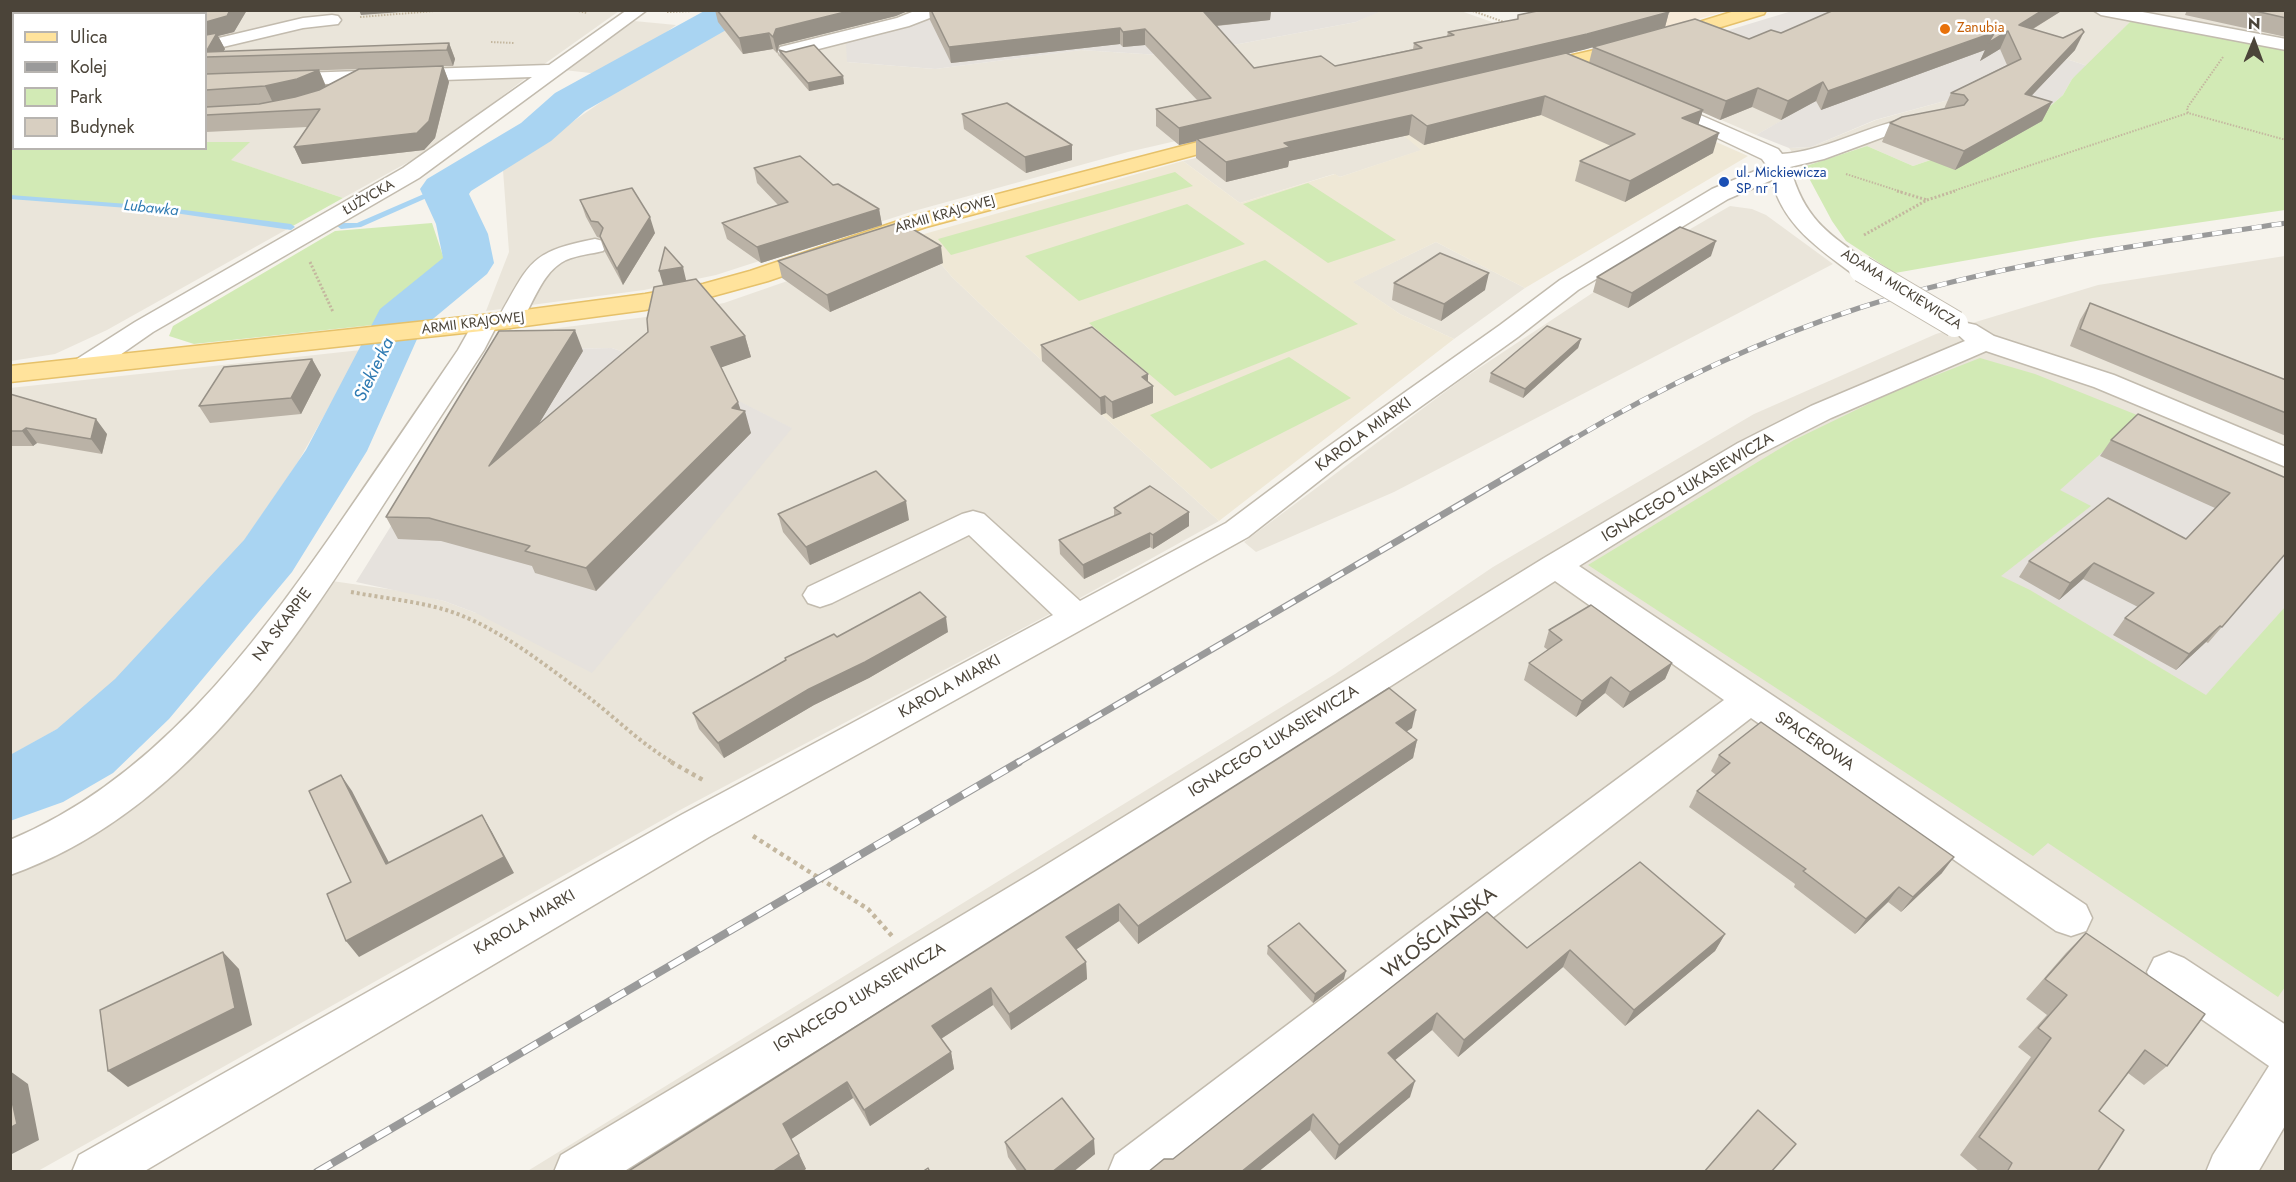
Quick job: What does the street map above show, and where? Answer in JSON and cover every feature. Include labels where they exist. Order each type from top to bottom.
[{"type":"main road","points":[[1512,75],[1652,42],[1758,10]]},
{"type":"main road","name":"ARMII KRAJOWEJ","points":[[10,374],[340,329],[447,328],[498,322],[645,302],[706,291],[759,276],[918,222],[1255,134]]},
{"type":"street","name":"ŁUŻYCKA","points":[[87,365],[144,327],[411,173],[639,10]]},
{"type":"street","points":[[787,51],[903,22],[934,10]]},
{"type":"street","points":[[2102,10],[2286,45]]},
{"type":"street","points":[[207,46],[303,23],[332,20]]},
{"type":"street","points":[[1564,63],[1599,78]]},
{"type":"street","points":[[207,82],[552,71]]},
{"type":"street","points":[[324,98],[362,76]]},
{"type":"street","points":[[1641,95],[1761,148],[1783,163]]},
{"type":"street","name":"KAROLA MIARKI","points":[[96,1172],[729,807],[1237,530],[1332,457],[1509,331],[1569,285],[1720,194],[1783,163],[1820,156],[1888,129],[1947,119]]},
{"type":"street","name":"ADAMA MICKIEWICZA","points":[[1783,163],[1788,198],[1806,224],[1822,240],[1862,269],[1984,342],[2104,381],[2286,458]]},
{"type":"street","name":"NA SKARPIE","points":[[10,858],[75,828],[133,786],[196,730],[247,673],[310,589],[471,350],[530,285],[546,263],[560,255],[595,246]]},
{"type":"street","name":"IGNACEGO ŁUKASIEWICZA","points":[[578,1172],[1748,449],[1821,412],[1984,342]]},
{"type":"street","points":[[820,595],[974,521],[1077,618]]},
{"type":"street","name":"SPACEROWA","points":[[1556,566],[2071,918]]},
{"type":"street","name":"WŁOŚCIAŃSKA","points":[[1132,1172],[1422,947],[1751,699]]},
{"type":"street","points":[[2169,972],[2286,1051]]},
{"type":"street","points":[[2230,1172],[2286,1080]]},
{"type":"path","points":[[332,20],[447,10]]},
{"type":"path","points":[[665,12],[721,10]]},
{"type":"path","points":[[1470,10],[1512,25]]},
{"type":"path","points":[[2188,113],[2187,108],[2224,56]]},
{"type":"path","points":[[1860,237],[1927,200],[2180,114],[2188,113],[2286,140]]},
{"type":"path","points":[[1783,163],[1828,168],[1927,200]]},
{"type":"path","points":[[308,258],[340,329]]},
{"type":"path","points":[[310,589],[351,592],[446,610],[482,626],[530,654],[657,754],[868,909],[917,964]]},
{"type":"shaded area","points":[[1381,10],[1458,10],[1506,27],[1359,99],[1128,152],[914,211],[716,275],[644,290],[486,311],[509,252],[503,170],[617,91],[738,16],[752,11],[944,11],[847,62],[935,69],[1081,50],[1175,56],[1356,22]]},
{"type":"shaded area","points":[[1892,10],[1931,16],[2088,66],[2072,79],[2063,95],[2048,108],[1952,99],[1875,120],[1811,147],[1789,148],[1756,135],[1784,119],[1736,100],[1673,47],[1792,11]]},
{"type":"shaded area","points":[[11,11],[619,11],[543,65],[434,148],[343,198],[230,160],[249,142],[207,142],[207,12],[12,12],[11,144]]},
{"type":"shaded area","points":[[944,11],[1381,11],[1356,22],[1175,56],[1081,50],[935,69],[847,62],[846,44],[859,36]]},
{"type":"shaded area","points":[[1619,11],[1726,11],[1664,29]]},
{"type":"shaded area","points":[[1892,11],[2285,11],[2285,49],[2132,20],[2088,66],[1931,16]]},
{"type":"shaded area","points":[[634,21],[676,25],[608,75],[564,70]]},
{"type":"shaded area","points":[[1560,73],[1748,156],[1525,288],[1436,242],[1353,282],[1400,314],[1454,339],[1219,521],[995,318],[952,277],[917,236],[1183,161],[1240,203],[1335,174],[1340,177],[1421,150],[1397,130]]},
{"type":"shaded area","points":[[1709,81],[1785,119],[1756,135],[1668,97]]},
{"type":"shaded area","points":[[1952,99],[2001,136],[1913,166],[1867,146],[1803,167],[1789,148],[1811,147],[1876,120]]},
{"type":"shaded area","points":[[1380,115],[1422,150],[1340,177],[1334,174],[1240,203],[1183,161]]},
{"type":"shaded area","points":[[11,199],[154,208],[291,227],[107,330],[55,354],[11,361]]},
{"type":"shaded area","points":[[1730,206],[1752,209],[1766,215],[1833,264],[1394,492],[1256,552],[1244,542],[1461,380],[1680,235]]},
{"type":"shaded area","points":[[917,236],[952,277],[995,318],[1219,521],[1080,598],[680,810],[38,1171],[11,1172],[11,871],[224,721],[289,644],[332,581],[408,592],[444,601],[476,613],[791,428],[687,375],[612,348],[501,350],[510,334],[646,317],[724,303]]},
{"type":"shaded area","points":[[1436,242],[1525,288],[1454,339],[1400,314],[1352,282]]},
{"type":"shaded area","points":[[2285,256],[2285,1171],[526,1172],[1335,674],[1493,567],[1754,414],[1936,334],[2098,285]]},
{"type":"shaded area","points":[[612,348],[688,375],[792,428],[592,673],[476,613],[444,601],[356,582],[501,350]]},
{"type":"shaded area","points":[[361,350],[298,462],[227,566],[104,703],[11,755],[10,388]]},
{"type":"shaded area","points":[[2142,417],[2285,480],[2285,607],[2206,695],[2030,590],[2001,576],[2090,507],[2060,490]]},
{"type":"green space","points":[[2132,20],[2285,49],[2285,210],[2093,238],[1895,273],[1846,241],[1832,221],[1803,167],[1867,146],[1913,166],[2001,136],[2048,108],[2063,95],[2072,79]]},
{"type":"green space","points":[[207,142],[250,142],[231,160],[343,198],[291,227],[154,208],[11,199],[11,144],[12,150],[207,150]]},
{"type":"green space","points":[[1175,172],[1193,186],[951,255],[938,239]]},
{"type":"green space","points":[[1308,183],[1396,240],[1328,263],[1243,204]]},
{"type":"green space","points":[[1187,204],[1245,244],[1079,301],[1025,256]]},
{"type":"green space","points":[[432,223],[445,262],[373,325],[194,344],[169,336],[173,326],[335,231]]},
{"type":"green space","points":[[1265,260],[1358,324],[1175,396],[1089,323]]},
{"type":"green space","points":[[1289,357],[1351,398],[1211,469],[1150,415]]},
{"type":"green space","points":[[1980,358],[2035,374],[2142,417],[2060,490],[2091,506],[2001,576],[2030,590],[2206,695],[2285,607],[2285,987],[2278,997],[2048,843],[2033,856],[1588,565],[1794,440],[1893,392]]},
{"type":"building","points":[[140,10],[230,10],[227,16],[207,22],[207,12],[139,12]]},
{"type":"building","points":[[717,10],[853,10],[776,29],[773,37],[769,33],[739,38]]},
{"type":"building","points":[[931,10],[1216,10],[1204,12],[1254,68],[1321,56],[1335,66],[1422,48],[1414,43],[1454,35],[1448,32],[1518,19],[1518,15],[1542,10],[1665,10],[1669,12],[1587,34],[1179,128],[1156,109],[1211,98],[1145,29],[1123,32],[1120,28],[949,47]]},
{"type":"building","points":[[1834,10],[2043,10],[2019,25],[2063,38],[2082,29],[2084,32],[2025,94],[2052,102],[1964,151],[1890,123],[1902,117],[1964,105],[1968,100],[1964,95],[1951,93],[2021,59],[2008,31],[1988,43],[1995,32],[1828,91],[1823,82],[1788,101],[1758,88],[1726,101],[1593,47],[1695,19],[1749,39],[1771,30],[1781,33]]},
{"type":"building","points":[[2251,10],[2286,10],[2286,18]]},
{"type":"building","points":[[217,33],[207,50],[207,35]]},
{"type":"building","points":[[449,43],[447,50],[207,57],[207,52]]},
{"type":"building","points":[[814,45],[843,76],[808,83],[779,50],[786,52]]},
{"type":"building","points":[[1566,53],[1703,110],[1682,118],[1719,133],[1630,181],[1580,161],[1635,134],[1545,96],[1427,126],[1412,115],[1284,143],[1290,147],[1226,162],[1197,139]]},
{"type":"building","points":[[443,66],[429,121],[417,133],[294,147],[320,109],[207,115],[207,107],[259,104],[319,90],[359,69]]},
{"type":"building","points":[[12,68],[12,124],[10,124],[10,70]]},
{"type":"building","points":[[319,70],[297,79],[265,86],[207,90],[207,74]]},
{"type":"building","points":[[1007,103],[1072,145],[1025,157],[962,114]]},
{"type":"building","points":[[800,156],[833,185],[838,184],[879,209],[757,247],[722,223],[788,202],[754,168]]},
{"type":"building","points":[[632,188],[650,217],[617,269],[600,236],[603,228],[598,222],[591,221],[580,200]]},
{"type":"building","points":[[901,222],[941,246],[827,295],[778,261]]},
{"type":"building","points":[[1680,227],[1716,241],[1632,293],[1597,277]]},
{"type":"building","points":[[665,247],[683,267],[659,271]]},
{"type":"building","points":[[1440,253],[1489,273],[1444,304],[1394,283]]},
{"type":"building","points":[[696,279],[745,336],[711,347],[738,402],[732,408],[745,411],[586,568],[525,551],[530,546],[429,518],[386,517],[499,331],[575,330],[489,466],[648,332],[647,319],[654,287]]},
{"type":"building","points":[[2090,303],[2286,380],[2286,413],[2080,329]]},
{"type":"building","points":[[1547,326],[1581,339],[1525,389],[1491,373]]},
{"type":"building","points":[[1092,327],[1148,374],[1142,377],[1153,386],[1112,402],[1105,396],[1100,398],[1041,345]]},
{"type":"building","points":[[312,359],[291,398],[199,406],[224,367]]},
{"type":"building","points":[[10,394],[96,419],[91,439],[26,428],[22,431],[10,431]]},
{"type":"building","points":[[2138,414],[2286,478],[2286,553],[2222,627],[2220,626],[2189,654],[2125,618],[2154,593],[2094,563],[2070,583],[2029,561],[2108,498],[2186,539],[2230,493],[2111,440]]},
{"type":"building","points":[[876,471],[906,501],[806,547],[778,514]]},
{"type":"building","points":[[1150,486],[1189,512],[1153,535],[1150,533],[1083,565],[1059,540],[1121,513],[1114,508]]},
{"type":"building","points":[[920,592],[946,617],[865,662],[809,689],[718,743],[693,713],[786,660],[785,658],[834,634],[837,637]]},
{"type":"building","points":[[1591,605],[1672,663],[1630,692],[1611,677],[1582,701],[1529,663],[1562,640],[1549,630]]},
{"type":"building","points":[[1389,688],[1416,710],[1396,723],[1417,740],[1138,926],[1119,904],[1066,937],[1086,962],[1009,1014],[991,988],[932,1026],[951,1052],[864,1110],[847,1082],[783,1124],[799,1154],[772,1172],[627,1172]]},
{"type":"building","points":[[1761,722],[1954,857],[1913,897],[1899,887],[1866,919],[1803,871],[1806,869],[1697,791],[1730,763],[1719,755]]},
{"type":"building","points":[[341,775],[386,864],[482,815],[504,857],[346,941],[327,894],[351,882],[309,791]]},
{"type":"building","points":[[1640,862],[1725,934],[1634,1010],[1570,950],[1464,1040],[1437,1013],[1388,1053],[1415,1081],[1339,1145],[1313,1114],[1241,1172],[1148,1172],[1164,1159],[1173,1159],[1487,912],[1527,948]]},
{"type":"building","points":[[1299,923],[1346,971],[1315,994],[1268,946]]},
{"type":"building","points":[[2086,933],[2205,1014],[2167,1066],[2145,1050],[2099,1111],[2124,1130],[2097,1172],[2007,1172],[2012,1163],[1979,1137],[2051,1038],[2038,1028],[2067,995],[2045,979]]},
{"type":"building","points":[[223,952],[235,1008],[108,1071],[100,1010]]},
{"type":"building","points":[[10,1092],[17,1124],[10,1128]]},
{"type":"building","points":[[1062,1098],[1094,1139],[1052,1172],[1027,1172],[1005,1142]]},
{"type":"building","points":[[1758,1110],[1796,1144],[1771,1172],[1704,1172]]},
{"type":"waterway","name":"Siekierka","points":[[10,789],[35,779],[85,751],[103,735],[142,699],[268,556],[336,451],[399,320],[469,263],[461,224],[443,189],[536,132],[570,102],[734,10]]},
{"type":"waterway","name":"Lubawka","points":[[341,226],[358,225],[443,189]]},
{"type":"waterway","name":"Lubawka","points":[[10,197],[154,208],[291,227]]},
{"type":"railway","points":[[1570,441],[1639,402],[1747,350],[1859,308],[2017,267],[2286,223]]},
{"type":"railway","points":[[1017,763],[1572,439]]},
{"type":"railway","points":[[317,1172],[1019,762]]},
{"type":"place","name":"Zanubia","points":[[1945,29]]},
{"type":"place","name":"ul. Mickiewicza SP nr 1","points":[[1724,182]]}]
